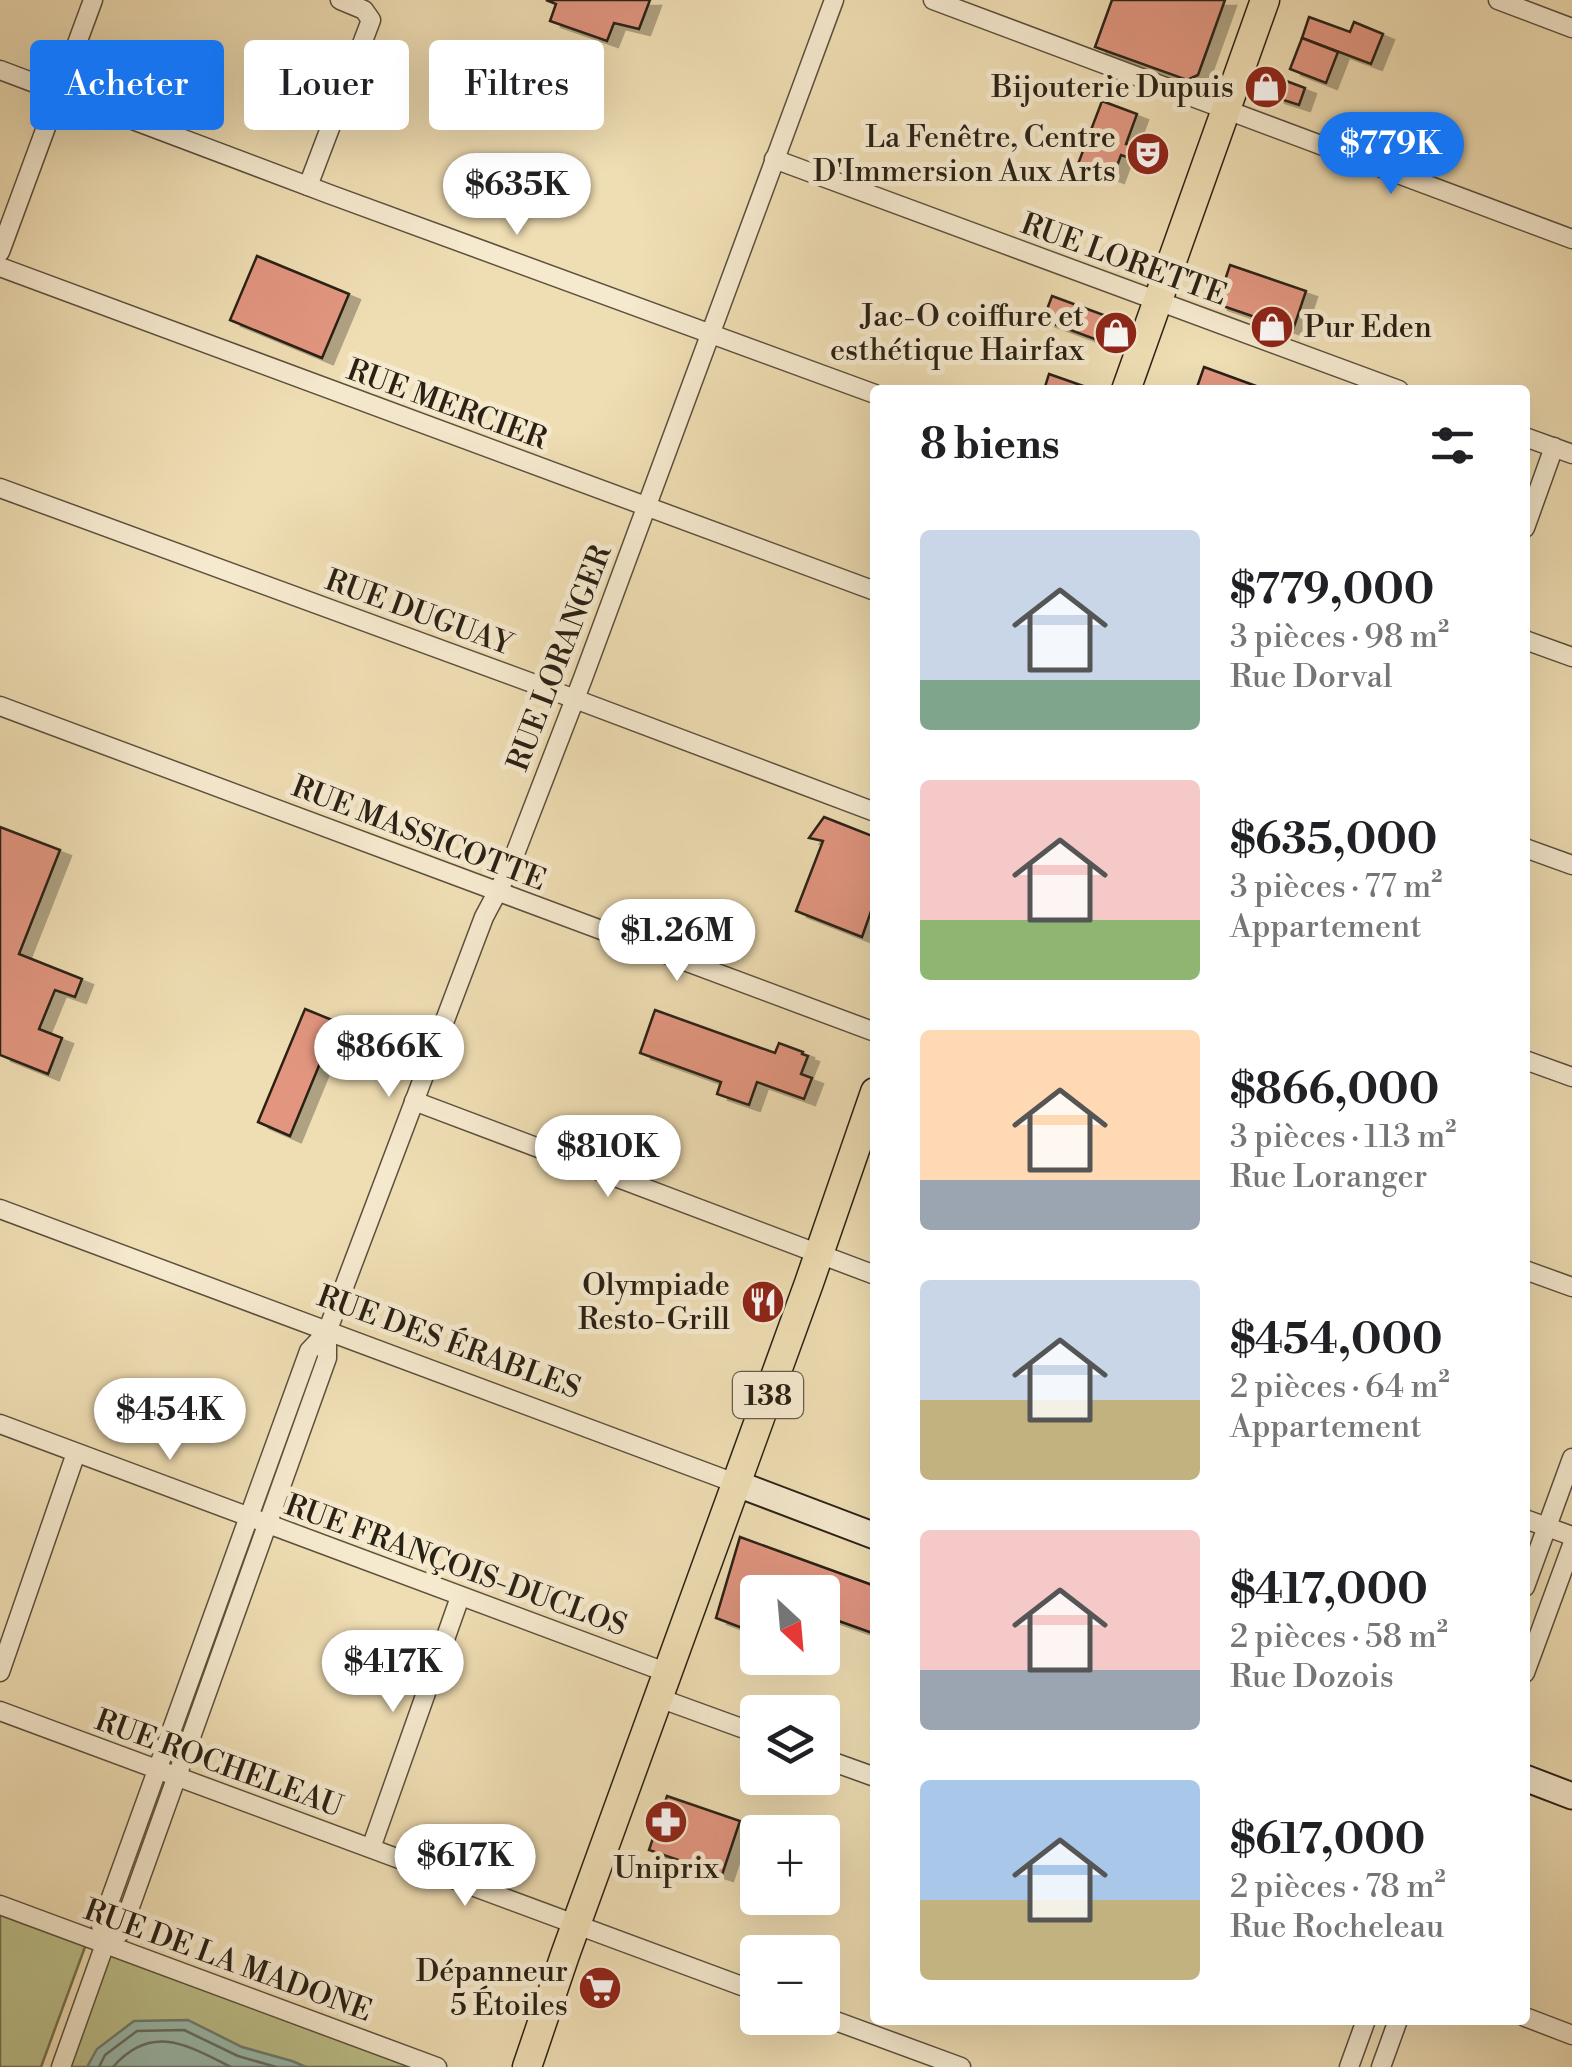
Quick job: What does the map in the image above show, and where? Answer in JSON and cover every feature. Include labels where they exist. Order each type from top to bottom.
[{"type":"main road","points":[[1128,385],[1265,0]]},
{"type":"main road","name":"138","points":[[527,2067],[870,1106]]},
{"type":"street","points":[[78,40],[93,0]]},
{"type":"street","points":[[308,186],[371,20],[364,10],[340,0]]},
{"type":"street","name":"RUE LORANGER","points":[[105,1944],[121,1932],[327,1358],[327,1332],[484,917],[508,872],[574,699],[834,0]]},
{"type":"street","points":[[933,0],[1572,239]]},
{"type":"street","points":[[1498,0],[1572,28]]},
{"type":"street","points":[[0,70],[30,81]]},
{"type":"street","points":[[0,252],[44,130]]},
{"type":"street","points":[[161,130],[870,392]]},
{"type":"street","name":"RUE LORETTE","points":[[774,158],[1386,385]]},
{"type":"street","name":"RUE MERCIER","points":[[0,268],[870,589]]},
{"type":"street","points":[[1530,439],[1572,454]]},
{"type":"street","points":[[1530,514],[1554,447]]},
{"type":"street","name":"RUE DUGUAY","points":[[0,488],[870,810]]},
{"type":"street","points":[[1530,642],[1572,657]]},
{"type":"street","name":"RUE MASSICOTTE","points":[[0,706],[870,1030]]},
{"type":"street","points":[[1530,850],[1572,865]]},
{"type":"street","points":[[1530,1062],[1572,1077]]},
{"type":"street","points":[[414,1101],[870,1273]]},
{"type":"street","name":"RUE DES ÉRABLES","points":[[0,1209],[870,1534]]},
{"type":"street","points":[[1530,1272],[1572,1287]]},
{"type":"street","name":"RUE LORANGER","points":[[61,2067],[105,1944],[101,1925],[308,1351],[327,1332]]},
{"type":"street","name":"RUE FRANÇOIS-DUCLOS","points":[[0,1424],[460,1597],[664,1686],[740,1725]]},
{"type":"street","points":[[0,1672],[76,1453]]},
{"type":"street","points":[[1530,1573],[1572,1458]]},
{"type":"street","points":[[1530,1521],[1572,1536]]},
{"type":"street","points":[[1530,1659],[1572,1545]]},
{"type":"street","points":[[371,1848],[460,1597]]},
{"type":"street","name":"RUE ROCHELEAU","points":[[0,1710],[740,1985]]},
{"type":"street","points":[[840,1764],[870,1775]]},
{"type":"street","points":[[1530,1780],[1572,1796]]},
{"type":"street","name":"RUE DE LA MADONE","points":[[0,1905],[437,2067]]},
{"type":"street","points":[[1530,2019],[1572,2035]]},
{"type":"street","points":[[840,2023],[961,2067]]},
{"type":"street","points":[[1349,2067],[1364,2025]]},
{"type":"street","points":[[1381,2067],[1396,2025]]},
{"type":"green space","points":[[0,1906],[89,1936],[41,2067],[0,2067]]},
{"type":"green space","points":[[104,1942],[424,2067],[61,2067]]},
{"type":"water","points":[[188,2020],[242,2047],[306,2067],[87,2067],[97,2049],[134,2021]]},
{"type":"building","points":[[546,0],[650,0],[639,29],[614,23],[607,41],[550,21],[556,4]]},
{"type":"building","points":[[1112,0],[1225,0],[1198,75],[1187,80],[1095,47]]},
{"type":"building","points":[[1309,17],[1350,32],[1354,22],[1383,34],[1371,64],[1302,38]]},
{"type":"building","points":[[1302,38],[1338,52],[1326,83],[1290,69]]},
{"type":"building","points":[[1281,79],[1305,88],[1299,105],[1274,97]]},
{"type":"building","points":[[1102,101],[1137,114],[1126,144],[1134,147],[1130,158],[1121,155],[1113,177],[1078,164]]},
{"type":"building","points":[[257,256],[349,294],[322,358],[230,320]]},
{"type":"building","points":[[1230,265],[1306,291],[1293,330],[1217,304]]},
{"type":"building","points":[[1052,296],[1109,317],[1100,341],[1043,320]]},
{"type":"building","points":[[1204,367],[1253,385],[1198,385]]},
{"type":"building","points":[[1049,374],[1080,385],[1046,385]]},
{"type":"building","points":[[824,817],[870,835],[870,914],[862,937],[796,911],[823,841],[809,838]]},
{"type":"building","points":[[0,827],[60,850],[19,954],[82,979],[75,997],[55,990],[39,1029],[62,1038],[48,1074],[0,1055]]},
{"type":"building","points":[[305,1009],[337,1022],[290,1136],[258,1122]]},
{"type":"building","points":[[655,1010],[775,1053],[779,1043],[803,1052],[808,1056],[801,1074],[812,1078],[804,1099],[757,1082],[749,1105],[717,1094],[721,1082],[640,1053]]},
{"type":"building","points":[[740,1537],[870,1584],[870,1632],[840,1621],[840,1575],[740,1575],[740,1627],[716,1618]]},
{"type":"building","points":[[667,1796],[740,1821],[722,1875],[649,1850]]},
{"type":"place","name":"Bijouterie Dupuis","points":[[1266,87]]},
{"type":"place","name":"La Fenêtre, Centre D'Immersion Aux Arts","points":[[1148,154]]},
{"type":"place","name":"Pur Eden","points":[[1272,327]]},
{"type":"place","name":"Jac-O coiffure et esthétique Hairfax","points":[[1116,333]]},
{"type":"place","name":"Olympiade Resto-Grill","points":[[763,1302]]},
{"type":"place","name":"Uniprix","points":[[666,1822]]},
{"type":"place","name":"Dépanneur 5 Étoiles","points":[[600,1988]]}]
